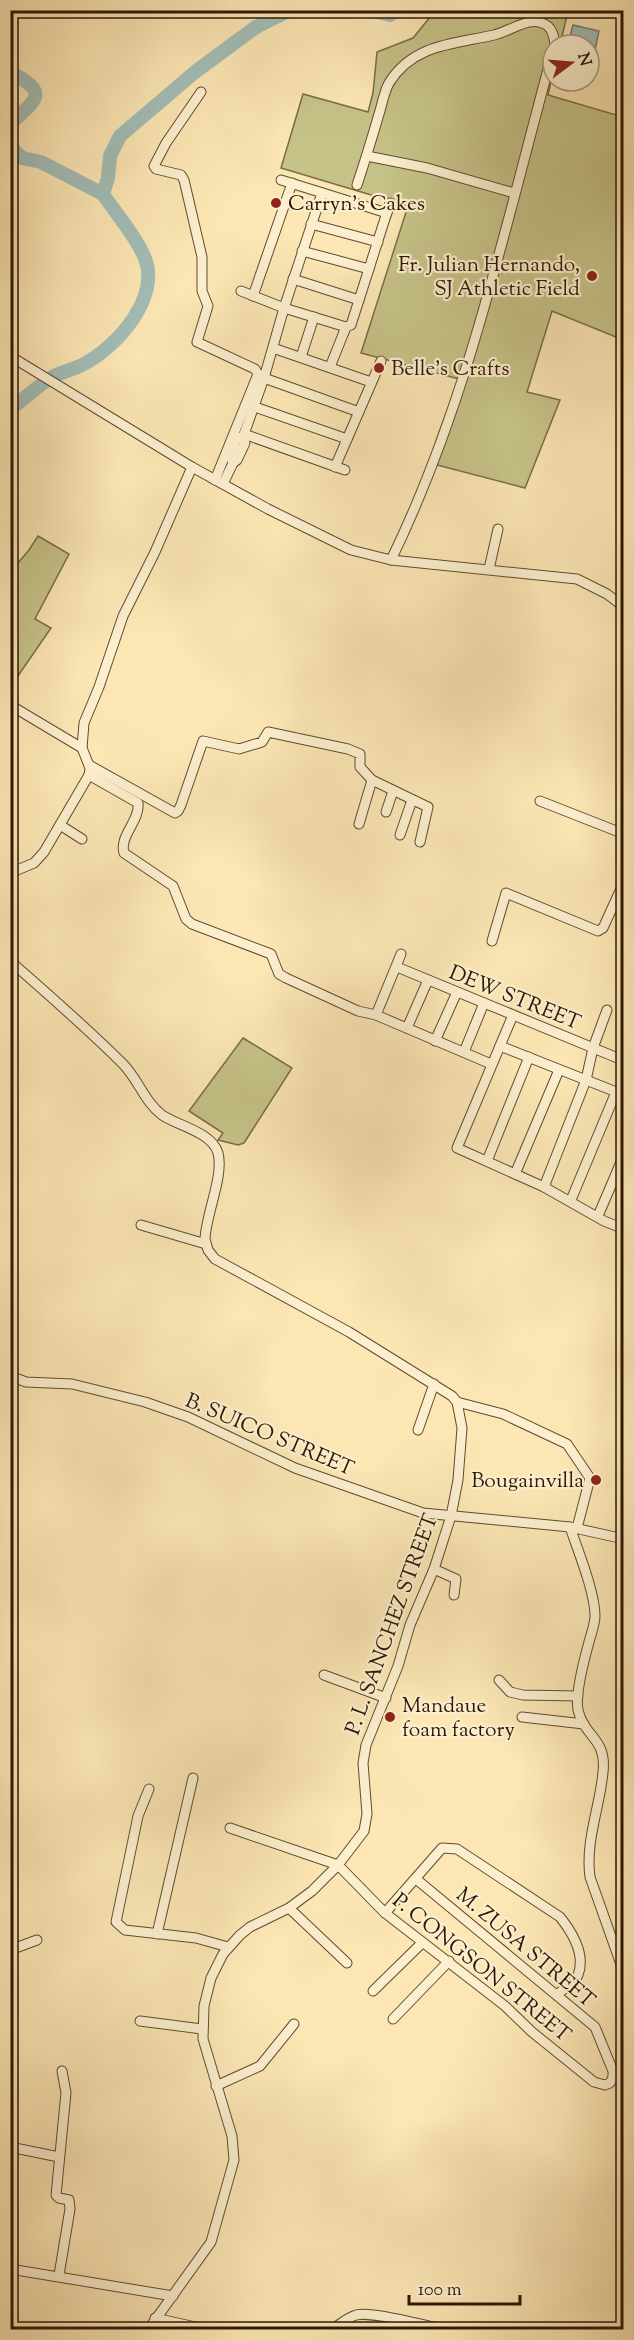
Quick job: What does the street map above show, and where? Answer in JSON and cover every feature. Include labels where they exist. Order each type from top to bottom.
[{"type":"street","points":[[357,185],[388,84],[417,55],[440,45],[495,35],[530,23],[541,22],[549,27],[553,33]]},
{"type":"street","points":[[201,92],[166,143],[154,166],[156,169],[181,175],[184,180],[202,257],[202,291],[208,306],[197,342],[255,369],[258,374],[219,482]]},
{"type":"street","points":[[392,560],[461,388],[541,93]]},
{"type":"street","points":[[366,156],[427,168],[514,193]]},
{"type":"street","points":[[281,180],[387,213]]},
{"type":"street","points":[[253,296],[292,183]]},
{"type":"street","points":[[243,436],[255,407],[293,279],[322,193]]},
{"type":"street","points":[[330,367],[346,327],[351,325],[390,203]]},
{"type":"street","points":[[311,224],[378,242]]},
{"type":"street","points":[[302,251],[369,269]]},
{"type":"street","points":[[293,279],[359,300]]},
{"type":"street","points":[[242,291],[284,309],[346,327]]},
{"type":"street","points":[[301,357],[314,318]]},
{"type":"street","points":[[273,348],[371,382]]},
{"type":"street","points":[[10,356],[192,467],[268,509],[351,549],[392,560],[577,579],[607,594],[624,607]]},
{"type":"street","points":[[335,467],[381,361]]},
{"type":"street","points":[[264,378],[359,412]]},
{"type":"street","points":[[255,407],[347,439]]},
{"type":"street","points":[[219,482],[232,463],[231,454],[237,438],[243,436],[345,470]]},
{"type":"street","points":[[192,467],[155,552],[114,636],[99,687],[84,723],[82,748],[89,770],[138,803],[139,811],[123,849],[124,853],[173,886],[186,918],[192,924],[271,954],[279,974],[344,1003],[360,1004],[372,1014],[491,1064]]},
{"type":"street","points":[[489,569],[498,529]]},
{"type":"street","points":[[10,705],[82,748]]},
{"type":"street","points":[[89,770],[175,813],[187,791],[204,741],[239,748],[262,742],[268,732],[337,746],[360,754],[360,768],[372,780],[428,807],[420,842]]},
{"type":"street","points":[[10,873],[38,860],[60,825],[89,770]]},
{"type":"street","points":[[359,824],[372,780]]},
{"type":"street","points":[[386,813],[393,791]]},
{"type":"street","points":[[400,835],[412,800]]},
{"type":"street","points":[[540,801],[624,834]]},
{"type":"street","points":[[60,825],[82,838]]},
{"type":"street","points":[[492,941],[506,893],[598,931],[603,928],[624,882]]},
{"type":"street","points":[[372,1014],[397,967],[401,954]]},
{"type":"street","points":[[10,962],[44,988],[124,1065],[149,1102],[162,1114],[203,1136],[214,1146],[219,1162],[206,1230],[206,1244],[211,1255],[221,1263],[350,1332],[434,1384],[457,1402],[502,1414],[567,1444],[590,1478],[574,1528],[596,1618],[578,1696],[578,1711],[584,1724],[600,1745],[603,1755],[603,1772],[588,1864],[590,1876],[624,1973]]},
{"type":"street","name":"DEW STREET","points":[[397,967],[622,1058]]},
{"type":"street","points":[[407,1028],[428,980]]},
{"type":"street","points":[[435,1041],[457,992]]},
{"type":"street","points":[[464,1052],[484,1003]]},
{"type":"street","points":[[544,1187],[586,1080],[593,1048],[608,1010]]},
{"type":"street","points":[[513,1015],[457,1148],[571,1200],[624,1229]]},
{"type":"street","points":[[500,1046],[620,1094],[571,1200]]},
{"type":"street","points":[[487,1161],[530,1057]]},
{"type":"street","points":[[515,1174],[559,1070]]},
{"type":"street","points":[[598,1216],[624,1155]]},
{"type":"street","points":[[141,1225],[206,1244]]},
{"type":"street","name":"B. SUICO STREET","points":[[10,1376],[26,1382],[72,1384],[145,1402],[188,1417],[295,1468],[423,1512],[574,1528],[624,1539]]},
{"type":"street","points":[[418,1430],[434,1384]]},
{"type":"street","name":"P. L. SANCHEZ STREET","points":[[148,2330],[211,2242],[232,2171],[234,2148],[232,2136],[205,2052],[202,2029],[204,2006],[211,1978],[228,1947],[250,1927],[289,1908],[322,1882],[358,1841],[366,1822],[364,1753],[368,1736],[386,1698],[410,1625],[434,1569],[451,1516],[458,1480],[462,1428],[457,1402]]},
{"type":"street","points":[[434,1569],[456,1579],[454,1594]]},
{"type":"street","points":[[324,1675],[386,1698]]},
{"type":"street","points":[[499,1680],[510,1692],[523,1695],[578,1696]]},
{"type":"street","points":[[522,1717],[584,1724]]},
{"type":"street","points":[[157,1934],[193,1778]]},
{"type":"street","points":[[149,1789],[138,1816],[116,1922],[125,1930],[196,1938],[228,1947]]},
{"type":"street","points":[[230,1828],[338,1865]]},
{"type":"street","points":[[385,1913],[442,1848],[457,1849],[560,1917],[576,1939],[578,1976],[557,1995]]},
{"type":"street","name":"P. CONGSON STREET","points":[[338,1865],[385,1913],[448,1961],[594,2082],[605,2085],[610,2083]]},
{"type":"street","name":"M. ZUSA STREET","points":[[416,1878],[595,2027],[613,2071],[610,2083]]},
{"type":"street","points":[[289,1908],[347,1963]]},
{"type":"street","points":[[10,1950],[37,1940]]},
{"type":"street","points":[[373,1991],[422,1943]]},
{"type":"street","points":[[393,2019],[448,1961]]},
{"type":"street","points":[[140,2021],[202,2029]]},
{"type":"street","points":[[216,2086],[260,2066],[294,2024]]},
{"type":"street","points":[[59,2276],[70,2209],[69,2200],[56,2196],[66,2093],[62,2071]]},
{"type":"street","points":[[10,2147],[59,2157]]},
{"type":"street","points":[[10,2269],[172,2295]]},
{"type":"street","points":[[331,2330],[344,2320],[357,2315],[370,2314],[401,2325],[447,2330]]},
{"type":"street","points":[[155,2318],[185,2327],[209,2330]]},
{"type":"shaded area","points":[[435,11],[568,11],[563,33],[541,33],[541,93],[548,93],[548,95],[623,117],[623,340],[552,311],[527,392],[560,400],[525,488],[437,465],[444,444],[436,441],[459,379],[361,353],[408,206],[281,168],[303,94],[368,112],[373,93],[377,52],[413,38]]},
{"type":"shaded area","points":[[38,536],[69,554],[35,619],[51,628],[11,686],[11,571]]},
{"type":"shaded area","points":[[243,1038],[292,1068],[244,1143],[238,1145],[218,1140],[223,1133],[189,1111]]},
{"type":"water","points":[[573,25],[599,31],[599,33],[571,33]]},
{"type":"waterway","points":[[10,409],[48,380],[81,366],[97,356],[123,332],[142,303],[147,287],[148,271],[144,256],[103,194],[108,178],[110,156],[120,136],[195,72],[256,27],[290,10]]},
{"type":"waterway","points":[[369,10],[390,15],[399,10]]},
{"type":"waterway","points":[[10,72],[30,85],[35,95],[29,106],[12,122],[10,136]]},
{"type":"waterway","points":[[10,146],[22,158],[41,162],[103,194]]},
{"type":"place","name":"Carryn's Cakes","points":[[276,203]]},
{"type":"place","name":"Fr. Julian Hernando, SJ Athletic Field","points":[[592,276]]},
{"type":"place","name":"Belle's Crafts","points":[[379,368]]},
{"type":"place","name":"Bougainvilla","points":[[596,1480]]},
{"type":"place","name":"Mandaue foam factory","points":[[390,1717]]}]
